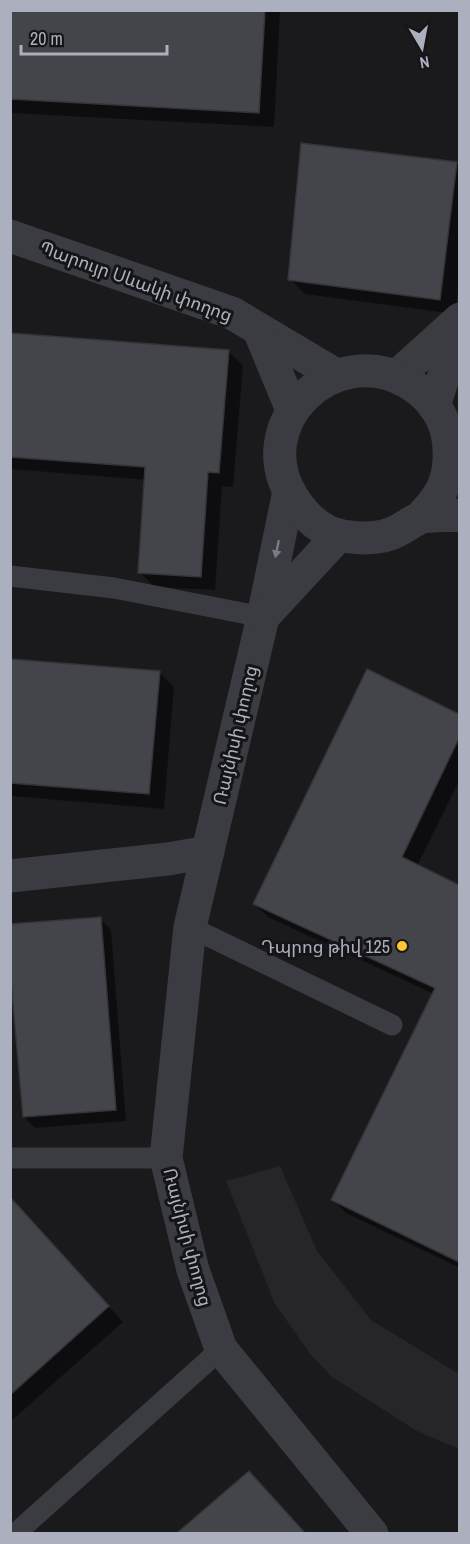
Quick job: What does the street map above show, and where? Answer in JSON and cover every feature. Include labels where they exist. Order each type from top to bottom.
[{"type":"street","name":"Պարույր Սևակի փողոց","points":[[10,236],[232,313],[336,375]]},
{"type":"street","points":[[397,376],[459,319]]},
{"type":"street","points":[[434,406],[459,326]]},
{"type":"street","points":[[259,330],[292,410]]},
{"type":"street","points":[[356,370],[377,371],[397,376],[418,388],[434,406],[454,439],[449,466],[440,494],[421,517],[396,532],[368,539],[339,535],[318,525],[301,511],[289,491],[281,471],[280,450],[284,430],[292,410],[311,389],[336,375],[356,370]]},
{"type":"street","name":"Ռայնիսի փողոց","points":[[289,491],[263,617],[190,927],[166,1158],[193,1270],[221,1349],[372,1533]]},
{"type":"street","points":[[421,517],[459,516]]},
{"type":"street","points":[[263,617],[339,535]]},
{"type":"street","points":[[10,876],[168,859],[208,852]]},
{"type":"lane","points":[[10,576],[114,588],[263,617]]},
{"type":"lane","points":[[190,927],[392,1025]]},
{"type":"lane","points":[[10,1158],[166,1158]]},
{"type":"lane","points":[[15,1533],[221,1349]]},
{"type":"shaded area","points":[[280,1166],[317,1251],[371,1320],[459,1374],[459,1449],[417,1431],[332,1377],[311,1355],[275,1304],[226,1181]]},
{"type":"building","points":[[10,10],[265,10],[259,113],[10,99]]},
{"type":"building","points":[[301,143],[457,162],[440,300],[288,280]]},
{"type":"building","points":[[10,333],[229,350],[219,473],[208,472],[201,577],[138,573],[145,467],[10,457]]},
{"type":"building","points":[[10,659],[160,671],[149,794],[10,783]]},
{"type":"building","name":"Դպրոց թիվ 125","points":[[367,669],[459,714],[459,738],[402,857],[459,885],[459,1262],[331,1200],[435,988],[253,904]]},
{"type":"building","points":[[101,917],[116,1110],[23,1117],[10,970],[10,924]]},
{"type":"building","points":[[10,1197],[109,1306],[10,1395]]},
{"type":"building","points":[[249,1471],[305,1533],[177,1533]]},
{"type":"place","name":"Դպրոց թիվ 125","points":[[402,946]]}]
